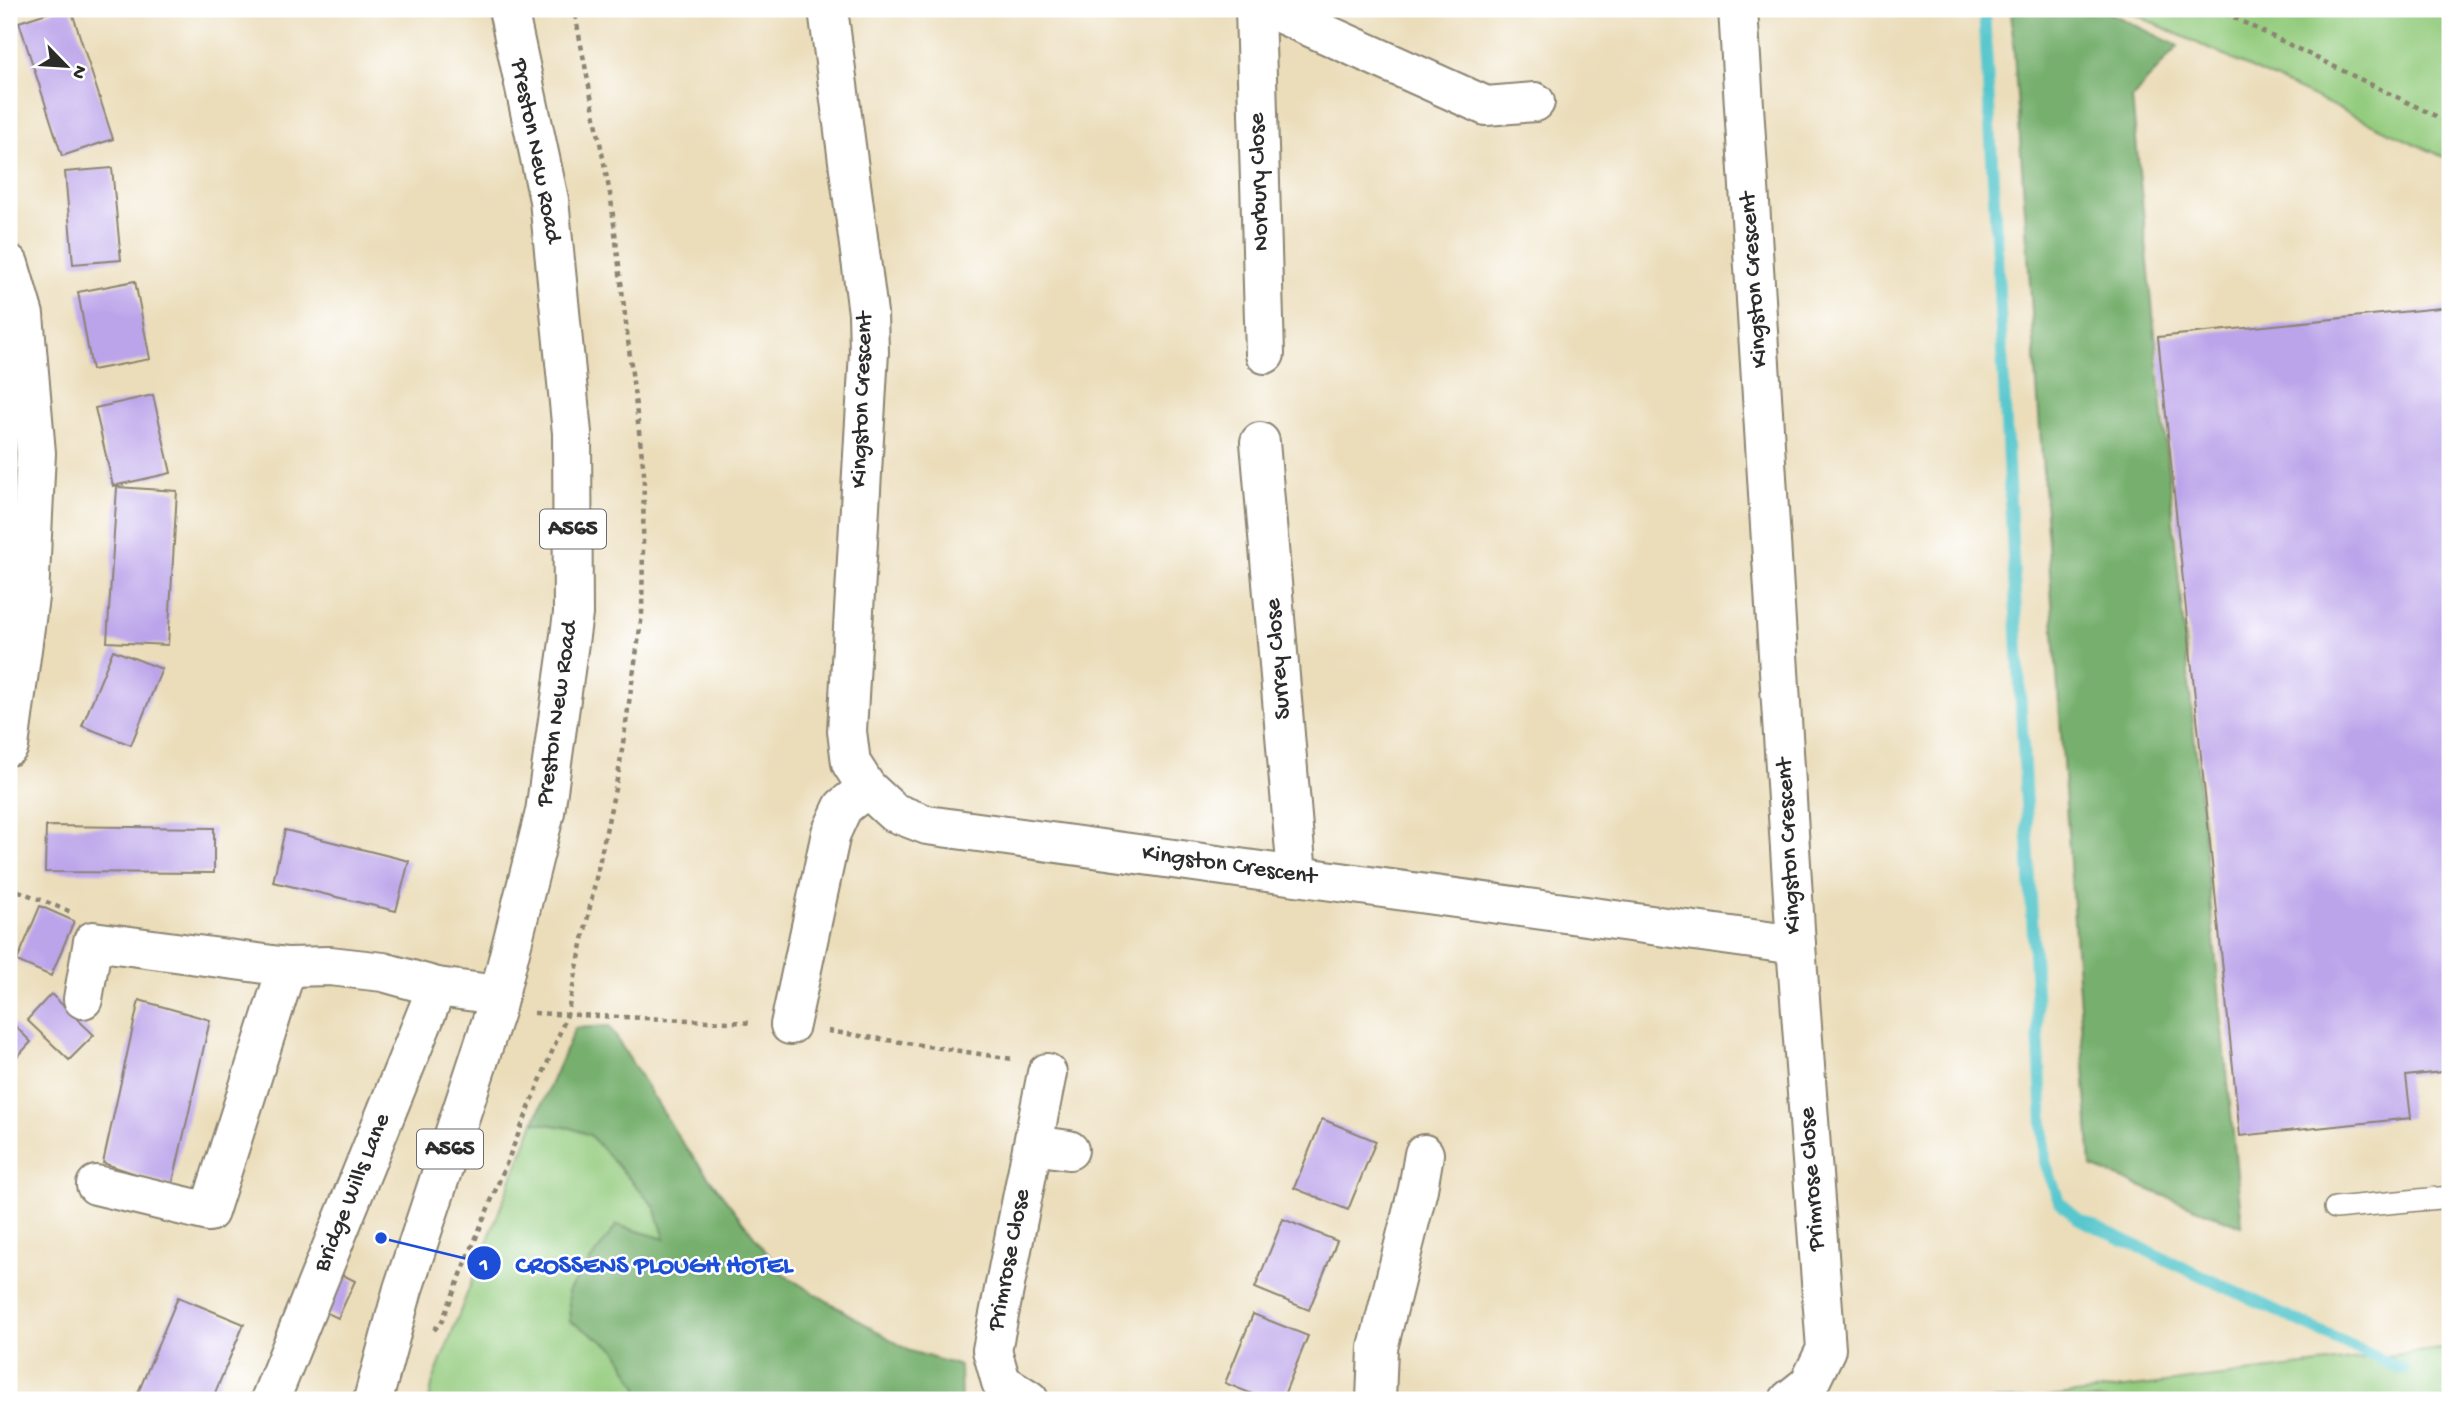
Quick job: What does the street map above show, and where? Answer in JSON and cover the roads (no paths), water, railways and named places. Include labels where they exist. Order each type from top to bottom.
[{"type":"main road","name":"Preston New Road","points":[[373,1400],[403,1289],[484,1045],[545,813],[573,614],[572,433],[549,200],[508,9]]},
{"type":"main road","name":"Kingston Crescent","points":[[828,9],[868,313],[869,352],[847,731],[851,764],[867,788],[893,812],[927,825],[1796,945],[1738,9]]},
{"type":"main road","name":"Norbury Close","points":[[1255,9],[1265,355]]},
{"type":"main road","points":[[1270,9],[1486,106],[1535,102]]},
{"type":"main road","points":[[9,264],[24,315],[36,453],[29,597],[14,670],[9,746]]},
{"type":"main road","name":"Surrey Close","points":[[1260,442],[1297,876]]},
{"type":"main road","points":[[790,1025],[831,833],[843,807],[867,788]]},
{"type":"main road","points":[[83,999],[93,942],[287,967],[330,966],[383,972],[437,987],[498,996]]},
{"type":"main road","name":"Primrose Close","points":[[1789,1400],[1809,1384],[1826,1349],[1796,945]]},
{"type":"main road","points":[[96,1185],[209,1212],[287,967]]},
{"type":"main road","name":"Bridge Wills Lane","points":[[270,1400],[437,987]]},
{"type":"main road","name":"Primrose Close","points":[[1029,1400],[1001,1382],[992,1350],[1051,1147],[1047,1073]]},
{"type":"main road","points":[[1376,1400],[1378,1348],[1431,1180]]},
{"type":"lane","points":[[2336,1208],[2450,1197]]},
{"type":"waterway","points":[[1984,9],[2045,1162],[2059,1201],[2077,1218],[2403,1370]]},
{"type":"place","name":"CROSSENS PLOUGH HOTEL","points":[[381,1238]]}]
